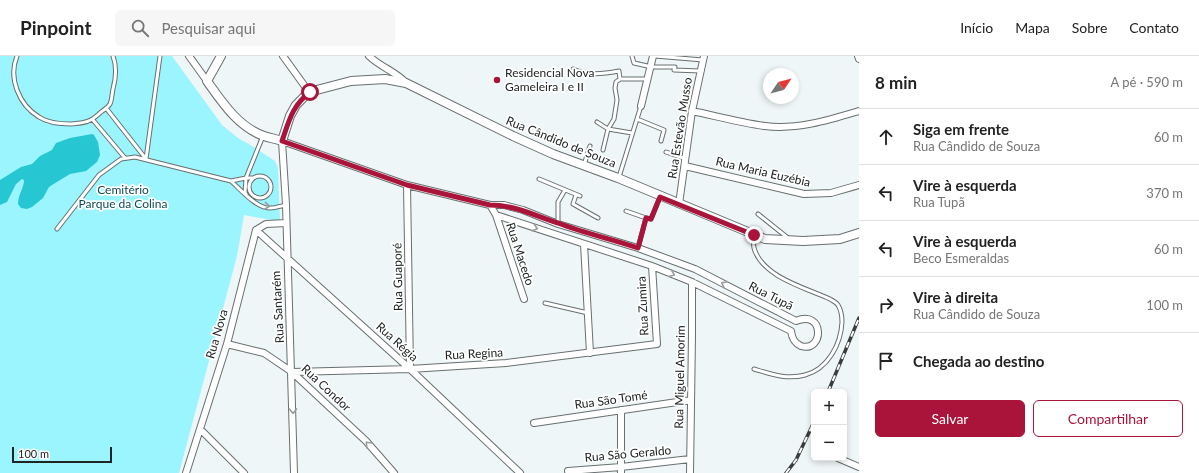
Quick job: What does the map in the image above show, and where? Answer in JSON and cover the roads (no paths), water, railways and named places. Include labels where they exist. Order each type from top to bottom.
[{"type":"street","points":[[189,56],[236,118],[263,136],[282,141]]},
{"type":"street","points":[[207,81],[221,56]]},
{"type":"street","points":[[283,56],[310,92]]},
{"type":"street","points":[[370,56],[406,83]]},
{"type":"street","points":[[641,106],[654,56]]},
{"type":"street","name":"Rua Estevão Musso","points":[[679,204],[692,111],[703,58]]},
{"type":"street","name":"Rua Cândido de Souza","points":[[282,141],[290,116],[296,105],[310,92],[351,80],[385,79],[406,83],[553,154],[618,178],[765,240],[792,241],[840,239],[859,233]]},
{"type":"street","points":[[692,111],[766,126],[820,123],[859,111]]},
{"type":"street","name":"Rua Tupã","points":[[282,141],[407,185],[490,205],[504,205],[523,210],[558,224],[638,248],[695,269],[796,321],[802,318],[809,319],[815,323],[818,329],[818,336],[815,342],[810,346],[796,344],[792,338],[791,332],[692,282],[652,266],[496,215]]},
{"type":"street","name":"Rua Santarém","points":[[282,141],[286,204],[294,473]]},
{"type":"street","name":"Rua Maria Euzébia","points":[[686,162],[804,194],[830,193],[859,185]]},
{"type":"street","name":"Rua Guaporé","points":[[407,185],[410,369]]},
{"type":"street","points":[[490,205],[496,215]]},
{"type":"street","name":"Rua Macedo","points":[[496,215],[524,299]]},
{"type":"street","points":[[256,230],[266,224],[286,223]]},
{"type":"street","name":"Rua Régia","points":[[256,230],[287,256],[410,369],[520,473]]},
{"type":"street","name":"Rua Nova","points":[[186,473],[227,344],[256,230]]},
{"type":"street","points":[[584,244],[590,353]]},
{"type":"street","name":"Rua Zumira","points":[[652,266],[657,344]]},
{"type":"street","name":"Rua Miguel Amorim","points":[[690,473],[692,282]]},
{"type":"street","name":"Rua Condor","points":[[227,344],[264,353],[292,372],[366,441],[394,473]]},
{"type":"street","name":"Rua Regina","points":[[292,372],[410,369],[506,363],[657,344]]},
{"type":"street","name":"Rua São Tomé","points":[[534,423],[691,400]]},
{"type":"street","points":[[621,410],[621,470]]},
{"type":"street","points":[[200,429],[244,473]]},
{"type":"street","name":"Rua São Geraldo","points":[[568,471],[621,470],[690,459]]},
{"type":"street","points":[[846,461],[859,466]]},
{"type":"lane","points":[[17,56],[13,74],[15,85],[21,100],[39,117],[60,124],[77,124],[93,120],[110,104],[116,77],[115,61],[113,56]]},
{"type":"lane","points":[[146,159],[160,56]]},
{"type":"lane","points":[[632,56],[634,63],[651,66],[675,67],[674,70],[700,71]]},
{"type":"lane","points":[[654,56],[703,58]]},
{"type":"lane","points":[[573,69],[580,72],[602,75],[619,71],[620,79]]},
{"type":"lane","points":[[603,150],[608,129],[614,119],[617,100],[615,88],[616,82],[620,79],[647,80]]},
{"type":"lane","points":[[618,178],[641,106]]},
{"type":"lane","points":[[106,108],[146,159]]},
{"type":"lane","points":[[637,119],[664,130],[661,141]]},
{"type":"lane","points":[[93,120],[126,158]]},
{"type":"lane","points":[[598,122],[608,129],[632,133]]},
{"type":"lane","points":[[245,193],[246,178],[263,136]]},
{"type":"lane","points":[[584,166],[590,146]]},
{"type":"lane","points":[[666,152],[686,162]]},
{"type":"lane","points":[[57,229],[99,175],[115,163],[126,158],[135,157],[146,159],[232,180],[260,176],[269,182],[271,189],[267,196],[261,199],[245,193]]},
{"type":"lane","points":[[251,194],[249,191],[249,184],[253,178]]},
{"type":"lane","points":[[539,179],[580,196]]},
{"type":"lane","points":[[232,180],[261,207],[269,208],[286,204]]},
{"type":"lane","points":[[558,224],[558,202],[565,190]]},
{"type":"lane","points":[[576,195],[573,204],[598,218]]},
{"type":"lane","points":[[626,211],[651,219],[660,197]]},
{"type":"lane","points":[[758,214],[792,241]]},
{"type":"lane","points":[[638,248],[646,218]]},
{"type":"lane","points":[[754,235],[755,251],[764,265],[775,275],[830,299],[838,305],[842,315],[842,327],[839,343],[828,362],[818,369],[807,375],[788,378],[754,370]]},
{"type":"lane","points":[[545,303],[588,313]]},
{"type":"railway","points":[[829,389],[859,318]]},
{"type":"railway","points":[[786,473],[796,460],[813,425]]},
{"type":"place","name":"Residencial Nova Gameleira I e II","points":[[497,80]]},
{"type":"park label","name":"Cemitério Parque da Colina","points":[[123,197]]}]
